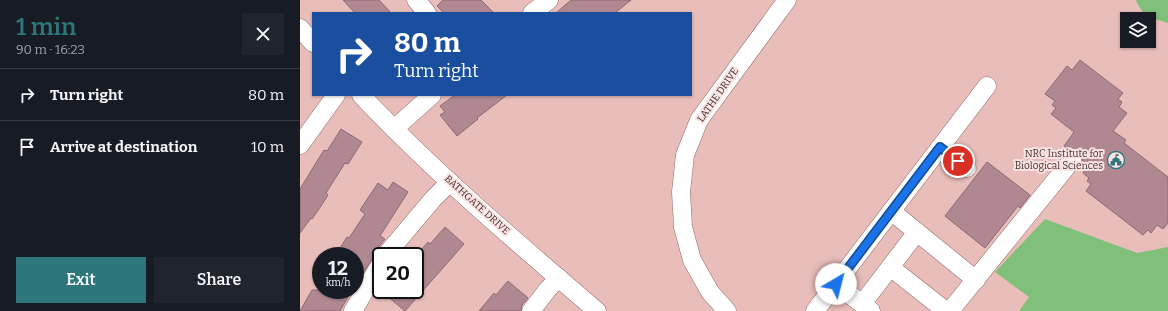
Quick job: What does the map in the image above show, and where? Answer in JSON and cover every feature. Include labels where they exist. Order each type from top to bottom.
[{"type":"street","points":[[416,0],[426,12]]},
{"type":"street","points":[[533,12],[549,0]]},
{"type":"street","name":"LATHE DRIVE","points":[[728,311],[710,292],[692,260],[683,227],[681,192],[686,154],[699,120],[787,0]]},
{"type":"street","points":[[300,28],[312,42]]},
{"type":"street","points":[[815,311],[987,86]]},
{"type":"street","points":[[300,145],[335,96]]},
{"type":"street","name":"BATHGATE DRIVE","points":[[362,96],[394,129],[450,182],[597,311]]},
{"type":"street","points":[[394,129],[431,96]]},
{"type":"street","points":[[940,147],[967,168]]},
{"type":"street","points":[[950,311],[1072,160]]},
{"type":"street","points":[[393,247],[433,199],[450,182]]},
{"type":"street","points":[[891,211],[976,280]]},
{"type":"street","points":[[836,284],[867,307],[890,267],[917,232]]},
{"type":"street","points":[[890,267],[946,311]]},
{"type":"street","points":[[353,311],[372,278]]},
{"type":"street","points":[[531,311],[548,289],[559,278]]},
{"type":"green space","points":[[1136,0],[1168,0],[1168,23],[1156,19],[1156,12],[1144,12]]},
{"type":"green space","points":[[1045,219],[1137,253],[1168,247],[1168,311],[1019,311],[1029,297],[995,272]]},
{"type":"building","points":[[343,0],[379,0],[390,12],[354,12]]},
{"type":"building","points":[[443,0],[481,0],[493,12],[443,12],[437,6]]},
{"type":"building","points":[[571,0],[631,0],[616,12],[557,12]]},
{"type":"building","points":[[1080,60],[1123,93],[1118,99],[1122,102],[1119,107],[1127,113],[1113,131],[1126,140],[1124,143],[1168,177],[1168,223],[1163,229],[1157,225],[1151,233],[1148,230],[1143,235],[1086,191],[1091,184],[1087,181],[1089,178],[1083,173],[1089,165],[1082,160],[1082,156],[1078,152],[1070,150],[1064,146],[1074,132],[1051,114],[1056,108],[1052,105],[1055,101],[1045,94],[1067,66],[1072,70]]},
{"type":"building","points":[[454,96],[506,96],[477,118],[478,119],[457,136],[440,115],[445,112],[440,106]]},
{"type":"building","points":[[341,129],[362,142],[348,164],[345,163],[326,193],[328,195],[321,206],[300,233],[300,189],[324,150],[327,151]]},
{"type":"building","points":[[987,162],[1030,195],[1020,208],[1018,206],[985,248],[945,216]]},
{"type":"building","points":[[393,182],[408,192],[380,236],[385,239],[379,247],[372,247],[372,260],[364,272],[364,247],[341,247],[347,237],[349,238],[365,214],[360,210],[378,183],[388,190]]},
{"type":"building","points":[[445,227],[464,244],[424,289],[424,247],[428,242],[430,244]]},
{"type":"building","points":[[508,281],[528,298],[522,305],[521,311],[479,311],[494,293],[496,295]]},
{"type":"building","points":[[312,290],[312,299],[347,299],[340,311],[300,311]]},
{"type":"building","points":[[391,299],[416,299],[405,311]]},
{"type":"place","name":"NRC Institute for Biological Sciences","points":[[1116,160]]},
{"type":"route","points":[[836,284],[940,147],[958,161]]}]
